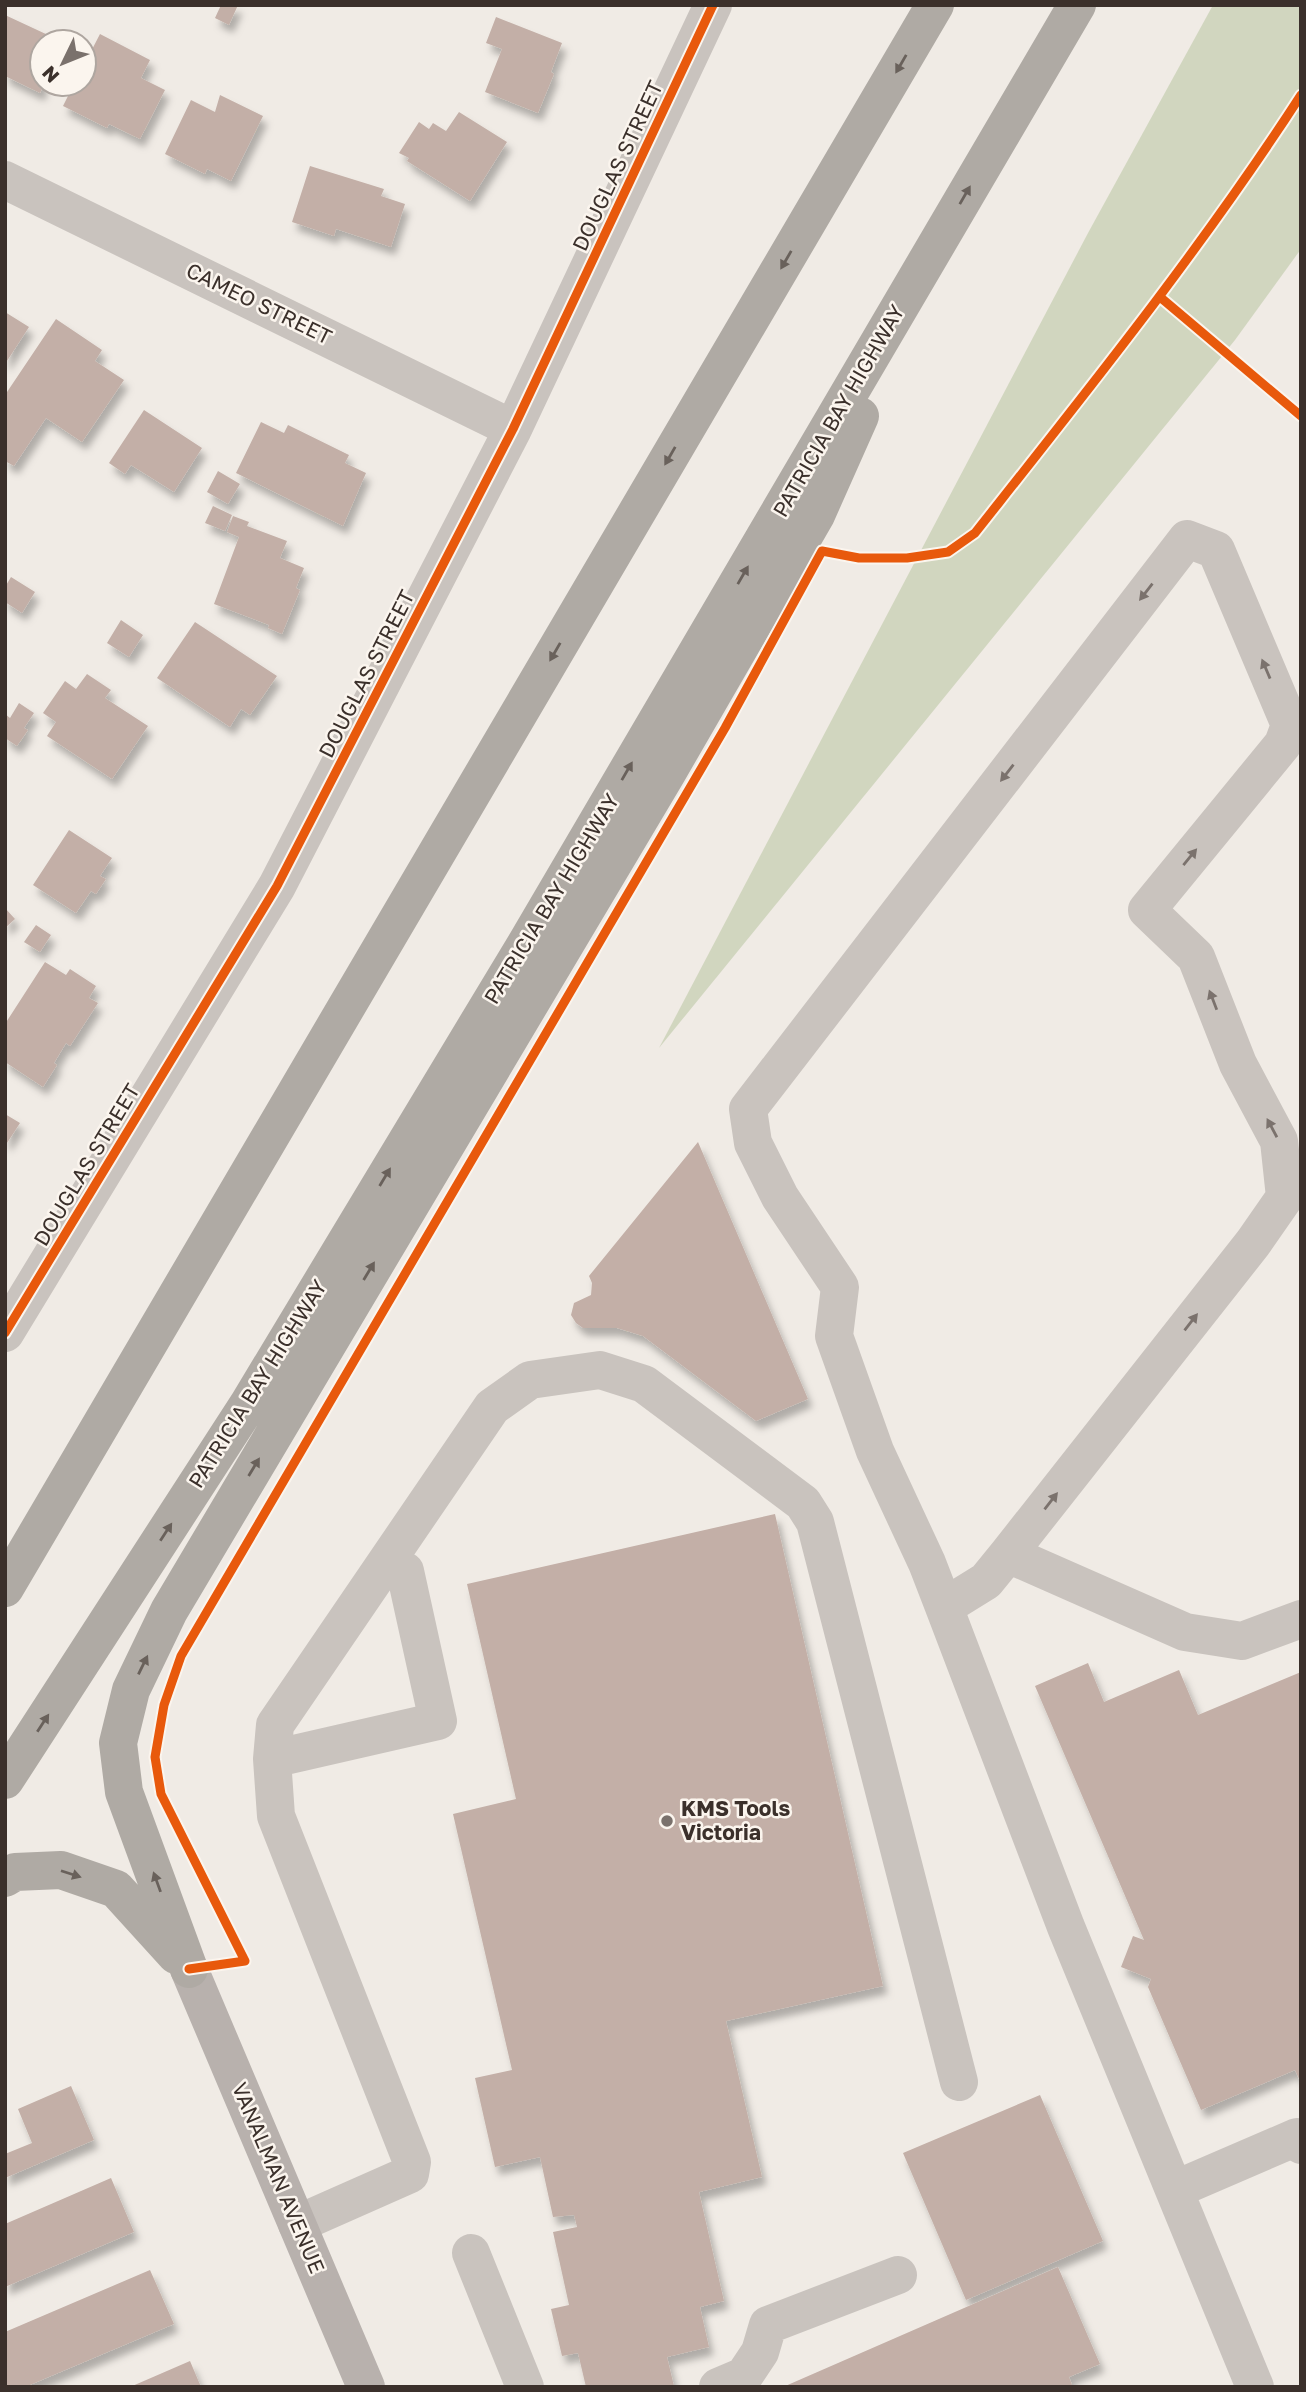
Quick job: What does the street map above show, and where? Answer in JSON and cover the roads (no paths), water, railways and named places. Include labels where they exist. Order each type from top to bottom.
[{"type":"highway","points":[[5,1588],[936,5]]},
{"type":"highway","name":"PATRICIA BAY HIGHWAY","points":[[5,1780],[249,1403],[534,930],[1077,5]]},
{"type":"highway","points":[[189,1969],[124,1792],[118,1743],[131,1690],[169,1611],[667,773],[816,515],[931,254]]},
{"type":"highway","points":[[5,1878],[15,1872],[61,1870],[116,1889],[189,1969]]},
{"type":"main road","name":"VANALMAN AVENUE","points":[[189,1969],[366,2387]]},
{"type":"street","name":"DOUGLAS STREET","points":[[5,1333],[277,886],[513,429],[713,5]]},
{"type":"street","name":"CAMEO STREET","points":[[5,180],[513,429]]},
{"type":"street","points":[[944,1607],[986,1581],[1253,1243],[1285,1198],[1279,1141],[1238,1064],[1196,957],[1147,910],[1283,744],[1290,725],[1216,550],[1186,539],[748,1109],[753,1143],[780,1197],[840,1287],[834,1336],[876,1451],[927,1563],[1066,1927],[1255,2387]]},
{"type":"street","points":[[297,2224],[410,2174],[412,2162],[276,1816],[272,1759],[275,1725],[492,1407],[530,1380],[600,1370],[645,1384],[803,1503],[815,1522],[959,2082]]},
{"type":"street","points":[[1008,1554],[1185,1632],[1242,1641],[1301,1619]]},
{"type":"street","points":[[272,1759],[438,1721],[405,1571],[387,1562]]},
{"type":"street","points":[[1174,2190],[1297,2137],[1301,2145]]},
{"type":"street","points":[[471,2253],[525,2387]]},
{"type":"street","points":[[718,2387],[744,2376],[760,2352],[768,2326],[898,2275]]},
{"type":"place","name":"KMS Tools Victoria","points":[[667,1821]]}]
